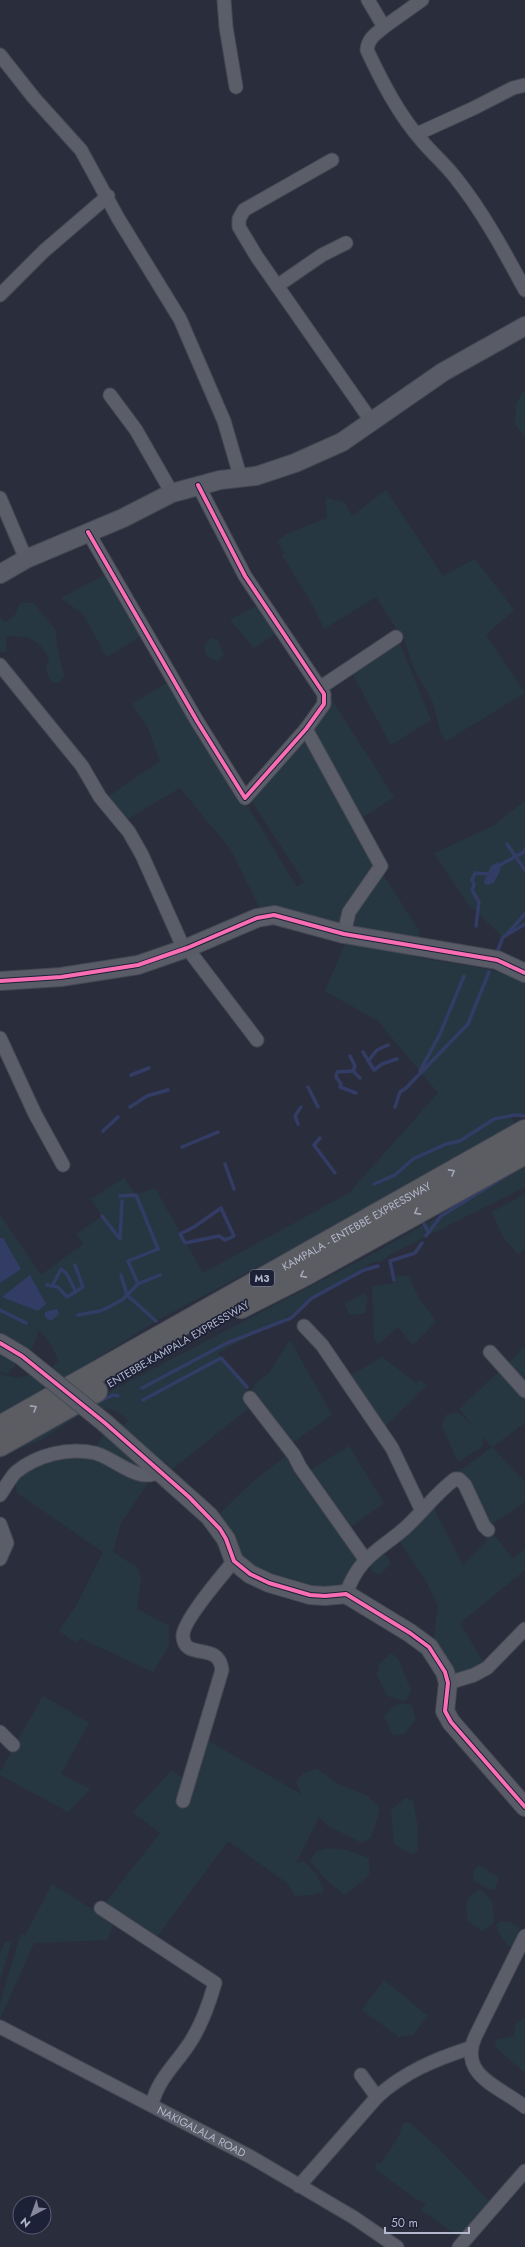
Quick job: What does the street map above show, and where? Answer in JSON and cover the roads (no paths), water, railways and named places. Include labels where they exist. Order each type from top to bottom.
[{"type":"highway","name":"KAMPALA - ENTEBBE EXPRESSWAY","points":[[0,1427],[525,1131]]},
{"type":"highway","name":"ENTEBBE-KAMPALA EXPRESSWAY","points":[[0,1446],[219,1318],[304,1275],[525,1153]]},
{"type":"street","points":[[224,0],[226,26],[236,86]]},
{"type":"street","points":[[368,0],[384,27]]},
{"type":"street","points":[[422,0],[384,27],[370,39],[368,50],[383,84],[417,134],[454,176],[474,203],[499,242],[525,290]]},
{"type":"street","points":[[0,55],[34,98],[81,150],[108,196],[118,218],[180,319],[224,421],[241,478]]},
{"type":"street","points":[[417,134],[513,88],[525,85]]},
{"type":"street","points":[[332,160],[241,213],[239,227],[277,286],[372,422]]},
{"type":"street","points":[[0,295],[44,251],[108,196]]},
{"type":"street","points":[[277,286],[322,255],[346,243]]},
{"type":"street","points":[[0,574],[26,559],[172,493],[198,485],[256,476],[295,463],[342,442],[443,372],[525,326]]},
{"type":"street","points":[[110,395],[136,430],[172,493]]},
{"type":"street","points":[[88,532],[198,721],[245,798],[306,729],[324,704],[324,694],[321,687],[245,576],[198,485]]},
{"type":"street","points":[[0,498],[26,559]]},
{"type":"street","points":[[321,687],[396,637]]},
{"type":"street","points":[[0,665],[82,766],[100,797],[129,832],[142,855],[185,949],[257,1040]]},
{"type":"street","points":[[306,729],[381,866],[349,912],[344,934]]},
{"type":"street","points":[[0,981],[61,977],[124,967],[153,960],[185,949],[257,918],[274,915],[344,934],[492,959],[525,973]]},
{"type":"street","points":[[0,1038],[41,1126],[63,1165]]},
{"type":"street","points":[[304,1326],[322,1346],[392,1448],[422,1511]]},
{"type":"street","points":[[0,1343],[22,1356],[105,1423],[209,1516],[226,1539],[234,1561],[250,1574],[288,1590],[325,1596],[346,1594],[410,1633],[429,1647],[445,1672],[448,1683],[445,1711],[451,1722],[525,1807]]},
{"type":"street","points":[[490,1352],[525,1391]]},
{"type":"street","points":[[250,1398],[294,1455],[300,1467],[365,1559]]},
{"type":"street","points":[[0,1495],[15,1473],[42,1456],[58,1453],[95,1454],[145,1476],[154,1475],[160,1471]]},
{"type":"street","points":[[346,1594],[357,1568],[365,1559],[404,1529],[446,1486],[455,1479],[459,1480],[465,1485],[484,1526],[488,1530]]},
{"type":"street","points":[[0,1524],[7,1543],[0,1559]]},
{"type":"street","points":[[183,1801],[222,1670],[221,1661],[216,1655],[194,1650],[186,1646],[183,1638],[184,1630],[210,1591],[234,1561]]},
{"type":"street","points":[[448,1683],[480,1672],[487,1668],[525,1628]]},
{"type":"street","points":[[0,1732],[13,1745]]},
{"type":"street","points":[[101,1908],[215,1983],[208,2004],[188,2046],[159,2083],[152,2104]]},
{"type":"street","points":[[525,1936],[470,2048],[473,2065],[480,2075],[525,2107]]},
{"type":"street","name":"NAKIGALALA ROAD","points":[[0,2027],[152,2104],[232,2147],[353,2217],[397,2247]]},
{"type":"street","points":[[299,2186],[377,2097],[395,2082],[414,2070],[446,2055],[470,2048]]},
{"type":"street","points":[[361,2075],[377,2097]]},
{"type":"street","points":[[459,2247],[525,2171]]},
{"type":"water","points":[[498,862],[500,865],[500,870],[494,883],[486,885],[484,882],[491,866]]},
{"type":"water","points":[[0,1238],[3,1238],[21,1269],[0,1283]]},
{"type":"water","points":[[30,1275],[46,1304],[38,1311],[2,1297]]},
{"type":"water","points":[[57,1309],[59,1314],[51,1321],[45,1317],[45,1312]]},
{"type":"waterway","points":[[507,844],[525,870]]},
{"type":"waterway","points":[[500,865],[524,852],[525,849]]},
{"type":"waterway","points":[[476,926],[479,902],[472,890],[474,885],[472,880],[475,873],[489,874]]},
{"type":"waterway","points":[[507,934],[525,914]]},
{"type":"waterway","points":[[496,955],[503,937],[525,924]]},
{"type":"waterway","points":[[395,1107],[400,1092],[406,1088],[468,1024],[489,972]]},
{"type":"waterway","points":[[420,1071],[440,1034],[464,976]]},
{"type":"waterway","points":[[368,1061],[377,1050],[388,1045]]},
{"type":"waterway","points":[[363,1052],[374,1070],[382,1064],[397,1059]]},
{"type":"waterway","points":[[350,1056],[355,1066],[353,1071],[360,1078]]},
{"type":"waterway","points":[[131,1075],[149,1068]]},
{"type":"waterway","points":[[353,1071],[337,1072],[336,1077],[341,1084],[340,1087],[356,1093]]},
{"type":"waterway","points":[[308,1087],[318,1107]]},
{"type":"waterway","points":[[130,1107],[147,1096],[168,1090]]},
{"type":"waterway","points":[[298,1124],[295,1116],[301,1107]]},
{"type":"waterway","points":[[374,1184],[395,1175],[413,1159],[446,1144],[460,1141],[494,1119],[515,1115],[525,1116]]},
{"type":"waterway","points":[[103,1131],[118,1117]]},
{"type":"waterway","points":[[182,1147],[218,1132]]},
{"type":"waterway","points":[[320,1138],[314,1145],[335,1173]]},
{"type":"waterway","points":[[225,1164],[234,1189]]},
{"type":"waterway","points":[[426,1236],[441,1216],[512,1172]]},
{"type":"waterway","points":[[120,1196],[136,1195],[158,1249],[128,1261],[138,1284]]},
{"type":"waterway","points":[[102,1216],[120,1239],[122,1201]]},
{"type":"waterway","points":[[221,1208],[234,1236],[225,1240],[219,1236],[185,1243],[180,1234],[194,1227],[221,1208]]},
{"type":"waterway","points":[[424,1224],[428,1231]]},
{"type":"waterway","points":[[394,1280],[390,1261],[415,1253],[422,1243]]},
{"type":"waterway","points":[[47,1285],[58,1287],[67,1297],[83,1287],[75,1265]]},
{"type":"waterway","points":[[142,1388],[227,1343],[291,1318],[312,1298],[364,1270],[378,1266]]},
{"type":"waterway","points":[[52,1286],[61,1269],[67,1274],[76,1292]]},
{"type":"waterway","points":[[121,1275],[127,1295],[156,1321]]},
{"type":"waterway","points":[[78,1315],[100,1311],[107,1308],[122,1300],[138,1284],[160,1275]]},
{"type":"waterway","points":[[0,1310],[26,1323]]},
{"type":"waterway","points":[[143,1400],[221,1358],[247,1387]]},
{"type":"waterway","points":[[98,1402],[113,1395],[118,1396]]}]
